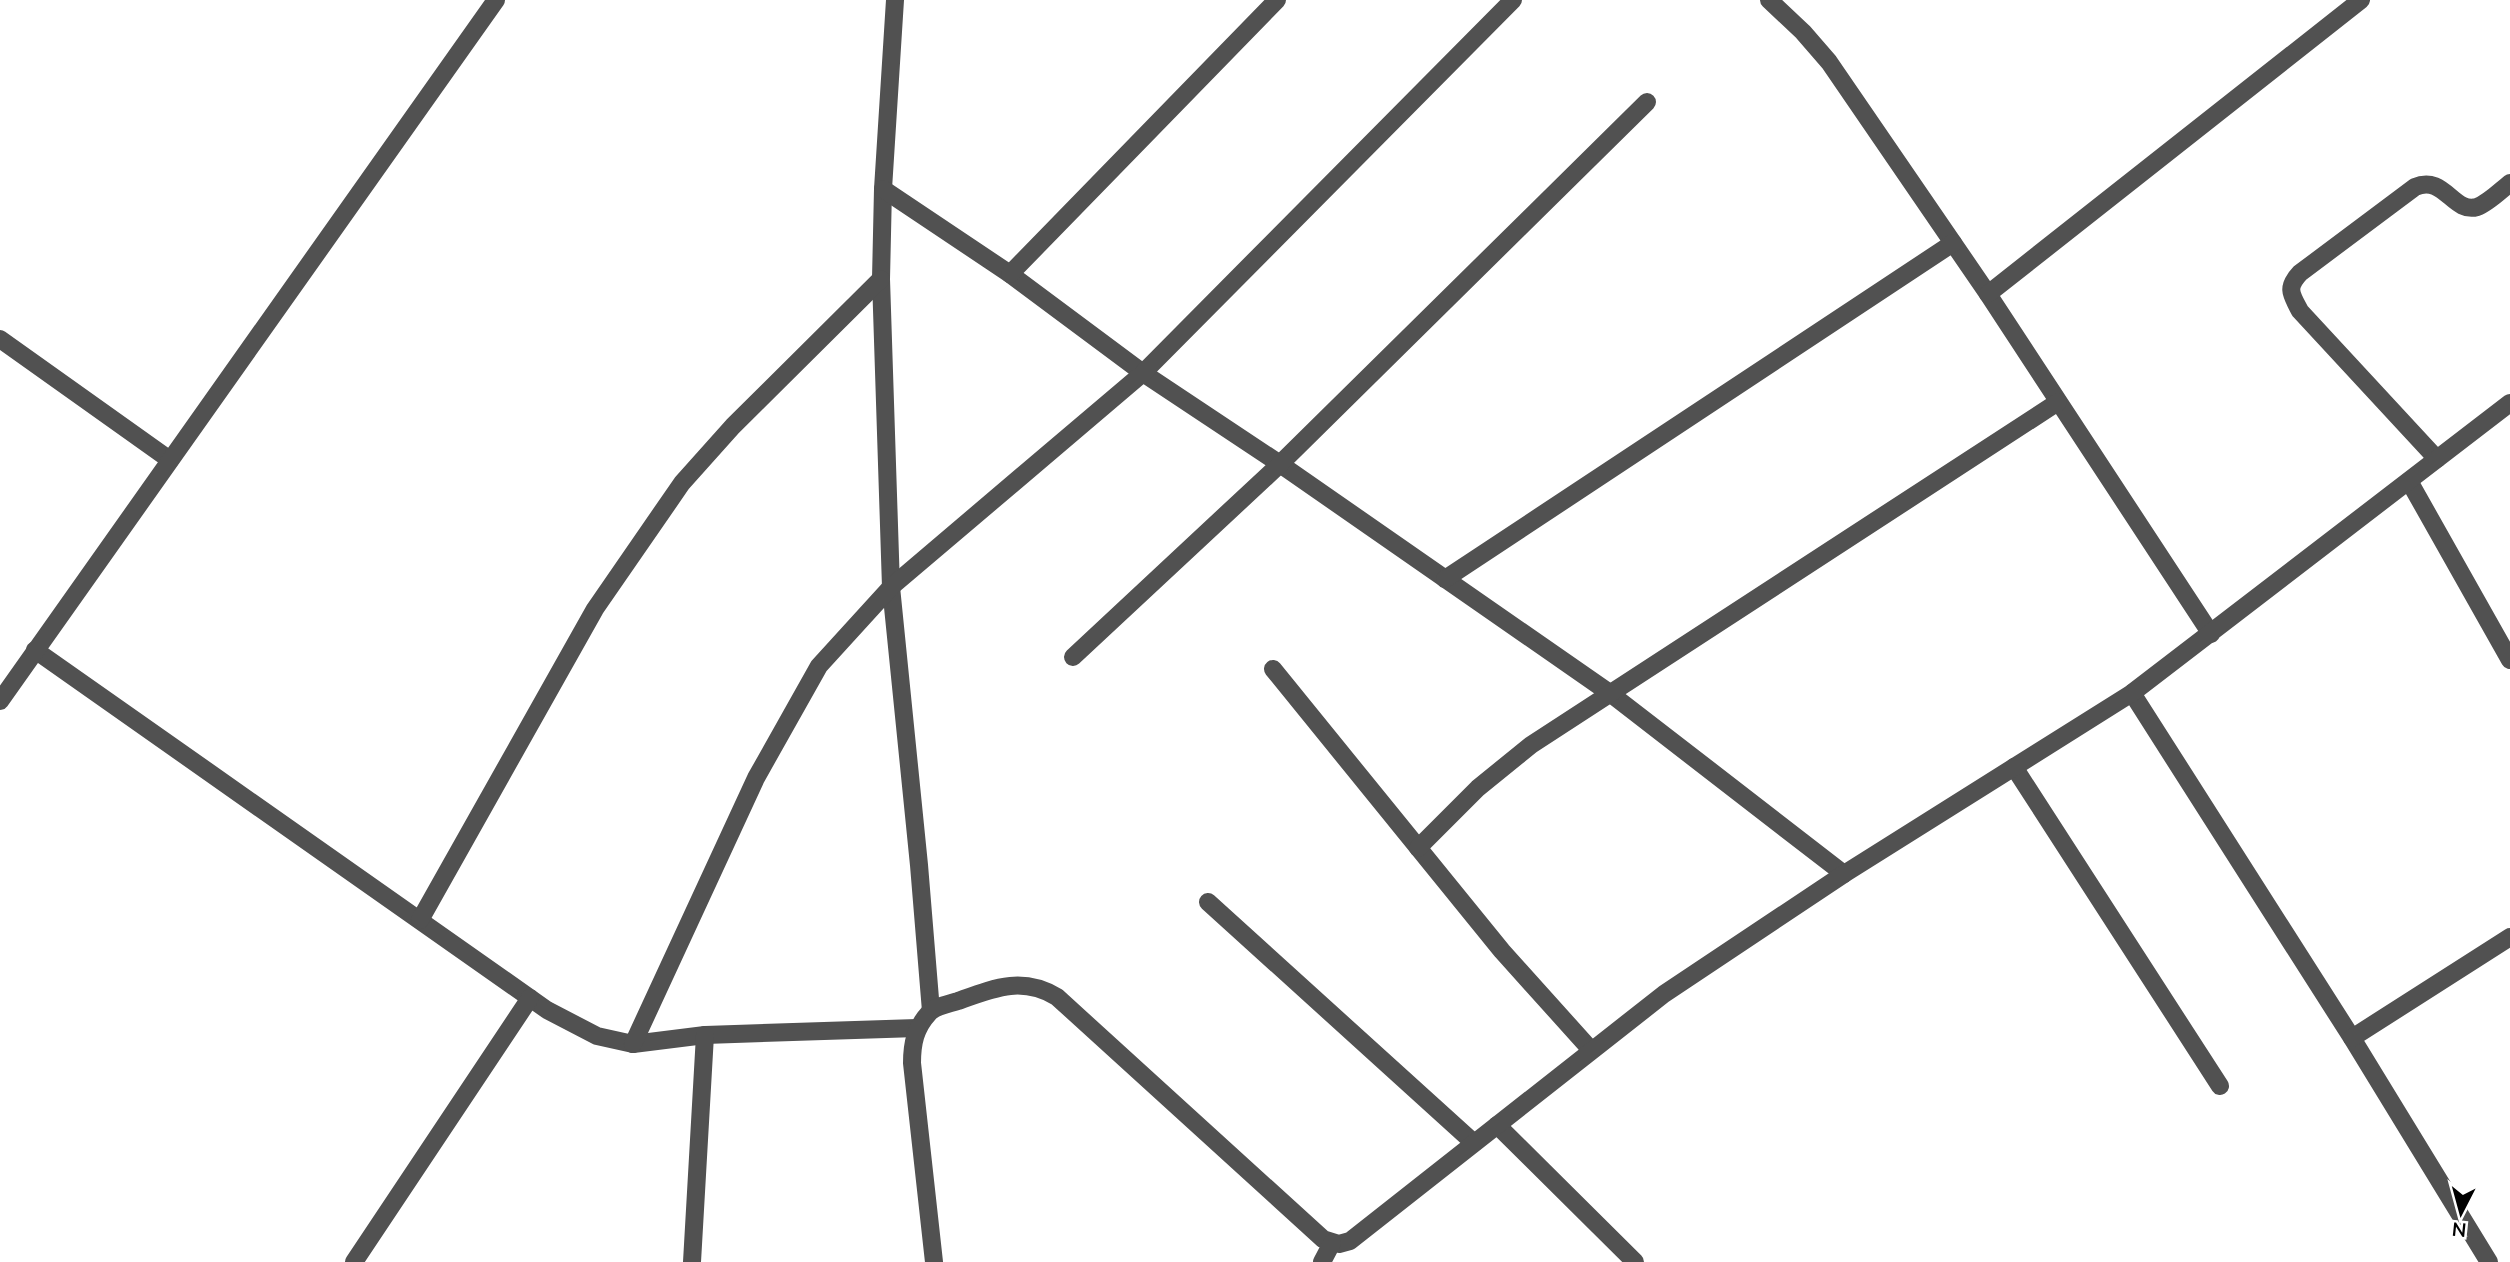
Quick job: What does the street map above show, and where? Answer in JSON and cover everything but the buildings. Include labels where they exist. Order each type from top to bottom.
[{"type":"street","points":[[0,701],[496,0]]},
{"type":"street","points":[[895,0],[883,189],[881,279],[891,587],[931,1011]]},
{"type":"street","points":[[1010,274],[1277,0]]},
{"type":"street","points":[[634,1044],[756,778],[819,666],[891,587],[1143,373],[1513,0]]},
{"type":"street","points":[[1769,0],[1803,32],[1829,62],[1988,294],[2211,634]]},
{"type":"street","points":[[1988,294],[2361,0]]},
{"type":"street","points":[[1073,657],[1280,464],[1647,102]]},
{"type":"street","points":[[2437,459],[2300,311],[2291,292],[2292,282],[2311,265],[2421,185],[2437,186],[2457,202],[2470,208],[2479,206],[2510,183]]},
{"type":"street","points":[[883,189],[1010,274],[1143,373],[1280,464],[1611,694],[1844,874]]},
{"type":"street","points":[[1445,579],[1953,243]]},
{"type":"street","points":[[420,920],[595,609],[682,483],[733,426],[881,279]]},
{"type":"street","points":[[0,339],[170,460]]},
{"type":"street","points":[[1418,848],[1498,771],[1531,745],[2058,402]]},
{"type":"street","points":[[934,1262],[912,1063],[912,1045],[917,1028],[931,1011],[998,987],[1040,987],[1057,997],[1322,1239],[1339,1244],[1350,1241],[1664,994],[1844,874],[2132,693],[2510,403]]},
{"type":"street","points":[[2409,481],[2510,660]]},
{"type":"street","points":[[35,650],[530,998],[574,1026],[597,1036],[634,1044],[705,1035],[917,1028]]},
{"type":"street","points":[[1273,669],[1502,951],[1591,1050]]},
{"type":"street","points":[[2132,693],[2353,1038],[2489,1262]]},
{"type":"street","points":[[2014,767],[2220,1086]]},
{"type":"street","points":[[1208,902],[1474,1143]]},
{"type":"street","points":[[2353,1038],[2510,937]]},
{"type":"street","points":[[354,1262],[530,998]]},
{"type":"street","points":[[691,1262],[705,1035]]},
{"type":"street","points":[[1497,1125],[1635,1262]]},
{"type":"street","points":[[1322,1262],[1332,1243]]}]
